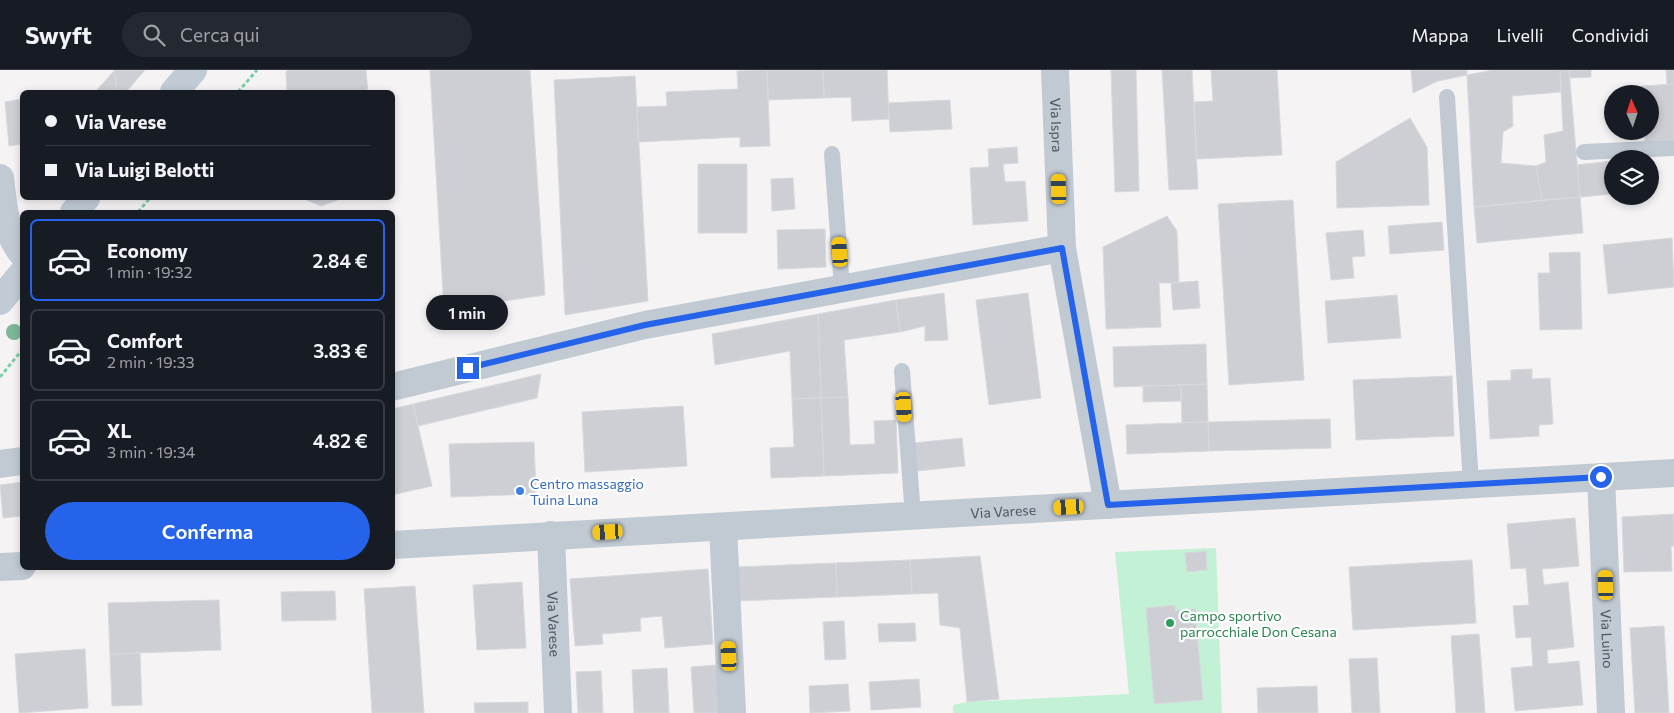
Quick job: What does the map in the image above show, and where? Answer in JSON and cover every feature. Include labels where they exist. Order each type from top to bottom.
[{"type":"street","points":[[176,90],[193,70]]},
{"type":"street","name":"Via Ispra","points":[[1055,70],[1062,248],[1108,505]]},
{"type":"street","points":[[0,178],[5,218],[20,250]]},
{"type":"street","points":[[76,210],[84,200]]},
{"type":"street","points":[[395,386],[645,325],[1062,248]]},
{"type":"street","points":[[0,301],[20,276]]},
{"type":"street","points":[[0,464],[20,462]]},
{"type":"street","name":"Via Varese","points":[[395,544],[1674,473]]},
{"type":"street","name":"Via Luino","points":[[1601,477],[1611,713]]},
{"type":"street","points":[[723,526],[732,713]]},
{"type":"street","name":"Via Varese","points":[[551,536],[558,713]]},
{"type":"street","points":[[0,567],[20,566]]},
{"type":"lane","points":[[1447,97],[1472,484]]},
{"type":"lane","points":[[1584,152],[1674,148]]},
{"type":"lane","points":[[832,154],[842,288]]},
{"type":"lane","points":[[902,371],[914,516]]},
{"type":"path","points":[[240,90],[257,70]]},
{"type":"path","points":[[140,210],[148,200]]},
{"type":"path","points":[[0,377],[20,352]]},
{"type":"green space","name":"Campo sportivo parrocchiale Don Cesana","points":[[1216,548],[1222,713],[953,713],[953,705],[967,702],[1129,694],[1115,552]]},
{"type":"building","points":[[114,70],[145,70],[128,90],[117,90]]},
{"type":"building","points":[[288,70],[366,70],[368,90],[287,90],[286,72]]},
{"type":"building","points":[[430,70],[530,70],[545,295],[444,310]]},
{"type":"building","points":[[767,70],[770,146],[740,147],[740,137],[638,142],[637,107],[667,106],[666,92],[738,89],[737,71]]},
{"type":"building","points":[[767,70],[823,70],[824,98],[768,100]]},
{"type":"building","points":[[823,70],[887,70],[889,119],[852,121],[851,97],[824,98]]},
{"type":"building","points":[[1111,70],[1136,70],[1139,191],[1115,192]]},
{"type":"building","points":[[1162,70],[1192,70],[1198,189],[1169,190]]},
{"type":"building","points":[[1211,70],[1277,70],[1282,155],[1197,159],[1194,102],[1213,101]]},
{"type":"building","points":[[1411,70],[1467,70],[1467,75],[1438,81],[1413,93]]},
{"type":"building","points":[[1493,70],[1560,70],[1561,92],[1512,96],[1513,126],[1503,132],[1501,163],[1536,166],[1542,200],[1474,207],[1467,75]]},
{"type":"building","points":[[1560,70],[1569,70],[1580,197],[1542,200],[1536,166],[1546,162],[1544,135],[1563,131]]},
{"type":"building","points":[[1569,70],[1591,70],[1591,77],[1570,78]]},
{"type":"building","points":[[1666,70],[1674,70],[1674,84],[1667,84]]},
{"type":"building","points":[[114,71],[117,90],[97,90]]},
{"type":"building","points":[[635,76],[648,301],[565,315],[554,80]]},
{"type":"building","points":[[1674,84],[1674,140],[1645,142],[1645,140],[1659,140],[1658,85]]},
{"type":"building","points":[[20,99],[20,144],[9,146],[5,102]]},
{"type":"building","points":[[950,100],[952,129],[890,132],[888,103]]},
{"type":"building","points":[[1410,118],[1427,147],[1429,205],[1337,208],[1336,162]]},
{"type":"building","points":[[1017,147],[1018,163],[1003,164],[1005,182],[1025,181],[1028,221],[973,225],[970,168],[989,167],[988,149]]},
{"type":"building","points":[[1604,162],[1604,195],[1580,197],[1577,165]]},
{"type":"building","points":[[698,164],[747,164],[747,233],[698,233]]},
{"type":"building","points":[[793,178],[795,209],[772,211],[771,179]]},
{"type":"building","points":[[1580,197],[1583,233],[1477,243],[1474,207]]},
{"type":"building","points":[[307,200],[338,200],[321,206]]},
{"type":"building","points":[[1293,200],[1304,380],[1229,385],[1218,204]]},
{"type":"building","points":[[1167,216],[1177,231],[1179,283],[1159,283],[1161,327],[1106,329],[1103,247]]},
{"type":"building","points":[[1442,222],[1444,250],[1390,254],[1388,226]]},
{"type":"building","points":[[825,229],[826,267],[778,269],[777,230]]},
{"type":"building","points":[[1363,230],[1365,256],[1352,257],[1354,278],[1331,280],[1326,233]]},
{"type":"building","points":[[1672,238],[1674,287],[1608,294],[1603,245]]},
{"type":"building","points":[[1580,252],[1582,329],[1540,330],[1538,273],[1550,273],[1549,253]]},
{"type":"building","points":[[1198,281],[1200,308],[1173,310],[1171,283]]},
{"type":"building","points":[[944,293],[948,340],[925,341],[925,326],[900,332],[896,300]]},
{"type":"building","points":[[1028,293],[1041,398],[989,405],[976,300]]},
{"type":"building","points":[[1397,295],[1401,338],[1328,343],[1325,301]]},
{"type":"building","points":[[896,300],[900,332],[844,340],[848,397],[821,398],[818,314]]},
{"type":"building","points":[[818,314],[821,398],[792,399],[790,351],[715,365],[712,334]]},
{"type":"building","points":[[1206,344],[1207,384],[1114,387],[1113,347]]},
{"type":"building","points":[[1532,369],[1532,379],[1550,378],[1553,424],[1539,425],[1539,436],[1490,439],[1487,381],[1511,380],[1511,370]]},
{"type":"building","points":[[541,374],[537,398],[418,426],[413,404]]},
{"type":"building","points":[[1452,376],[1454,436],[1356,440],[1353,380]]},
{"type":"building","points":[[1207,384],[1208,422],[1182,423],[1181,385]]},
{"type":"building","points":[[1181,385],[1181,401],[1143,402],[1143,386]]},
{"type":"building","points":[[848,397],[850,445],[875,444],[874,421],[896,420],[898,473],[824,476],[821,398]]},
{"type":"building","points":[[821,398],[824,476],[771,478],[770,448],[794,447],[792,399]]},
{"type":"building","points":[[413,404],[432,486],[395,494],[395,408]]},
{"type":"building","points":[[683,406],[687,466],[585,472],[582,412]]},
{"type":"building","points":[[1330,419],[1331,448],[1209,451],[1208,422]]},
{"type":"building","points":[[1208,422],[1209,451],[1127,454],[1126,425]]},
{"type":"building","points":[[962,438],[965,466],[917,471],[914,443]]},
{"type":"building","points":[[534,442],[536,494],[451,497],[449,444]]},
{"type":"building","points":[[20,482],[20,516],[3,518],[0,485]]},
{"type":"building","points":[[1674,514],[1674,546],[1671,546],[1672,571],[1624,572],[1622,517]]},
{"type":"building","points":[[1575,518],[1579,566],[1542,569],[1544,585],[1568,582],[1574,647],[1547,650],[1548,664],[1579,661],[1583,705],[1515,711],[1511,668],[1533,666],[1531,637],[1516,638],[1513,606],[1529,605],[1526,568],[1511,569],[1507,524]]},
{"type":"building","points":[[1206,551],[1207,570],[1187,572],[1185,553]]},
{"type":"building","points":[[980,556],[999,699],[967,702],[960,628],[940,625],[938,593],[912,594],[910,560]]},
{"type":"building","points":[[910,560],[912,594],[837,597],[836,563]]},
{"type":"building","points":[[1472,560],[1476,623],[1353,630],[1349,567]]},
{"type":"building","points":[[836,563],[837,597],[738,601],[736,567]]},
{"type":"building","points":[[708,569],[713,644],[665,648],[662,616],[640,618],[641,631],[602,634],[603,644],[575,646],[570,579]]},
{"type":"building","points":[[522,582],[526,648],[477,650],[473,585]]},
{"type":"building","points":[[415,586],[424,713],[372,713],[364,589]]},
{"type":"building","points":[[335,591],[336,620],[282,621],[281,592]]},
{"type":"building","points":[[219,600],[221,650],[110,654],[108,603]]},
{"type":"building","points":[[1175,605],[1175,611],[1195,609],[1203,700],[1154,704],[1146,608]]},
{"type":"building","points":[[844,621],[846,659],[825,660],[823,622]]},
{"type":"building","points":[[915,623],[916,641],[879,642],[878,624]]},
{"type":"building","points":[[1664,626],[1669,713],[1635,713],[1630,628]]},
{"type":"building","points":[[1479,634],[1485,713],[1456,713],[1451,636]]},
{"type":"building","points":[[85,649],[88,708],[19,713],[15,654]]},
{"type":"building","points":[[140,653],[142,705],[112,706],[110,654]]},
{"type":"building","points":[[1377,658],[1380,713],[1352,713],[1349,659]]},
{"type":"building","points":[[717,665],[719,713],[694,713],[691,667]]},
{"type":"building","points":[[667,668],[669,713],[634,713],[632,670]]},
{"type":"building","points":[[601,671],[603,713],[578,713],[576,672]]},
{"type":"building","points":[[919,679],[921,707],[871,710],[869,682]]},
{"type":"building","points":[[848,684],[850,711],[810,713],[809,686]]},
{"type":"building","points":[[1317,686],[1318,713],[1258,713],[1257,688]]},
{"type":"building","points":[[528,702],[528,713],[475,713],[474,703]]},
{"type":"place","name":"Centro massaggio Tuina Luna","points":[[520,491]]},
{"type":"place","name":"Campo sportivo parrocchiale Don Cesana","points":[[1170,623]]},
{"type":"route","points":[[468,368],[645,325],[1062,248],[1108,505],[1601,477]]}]
